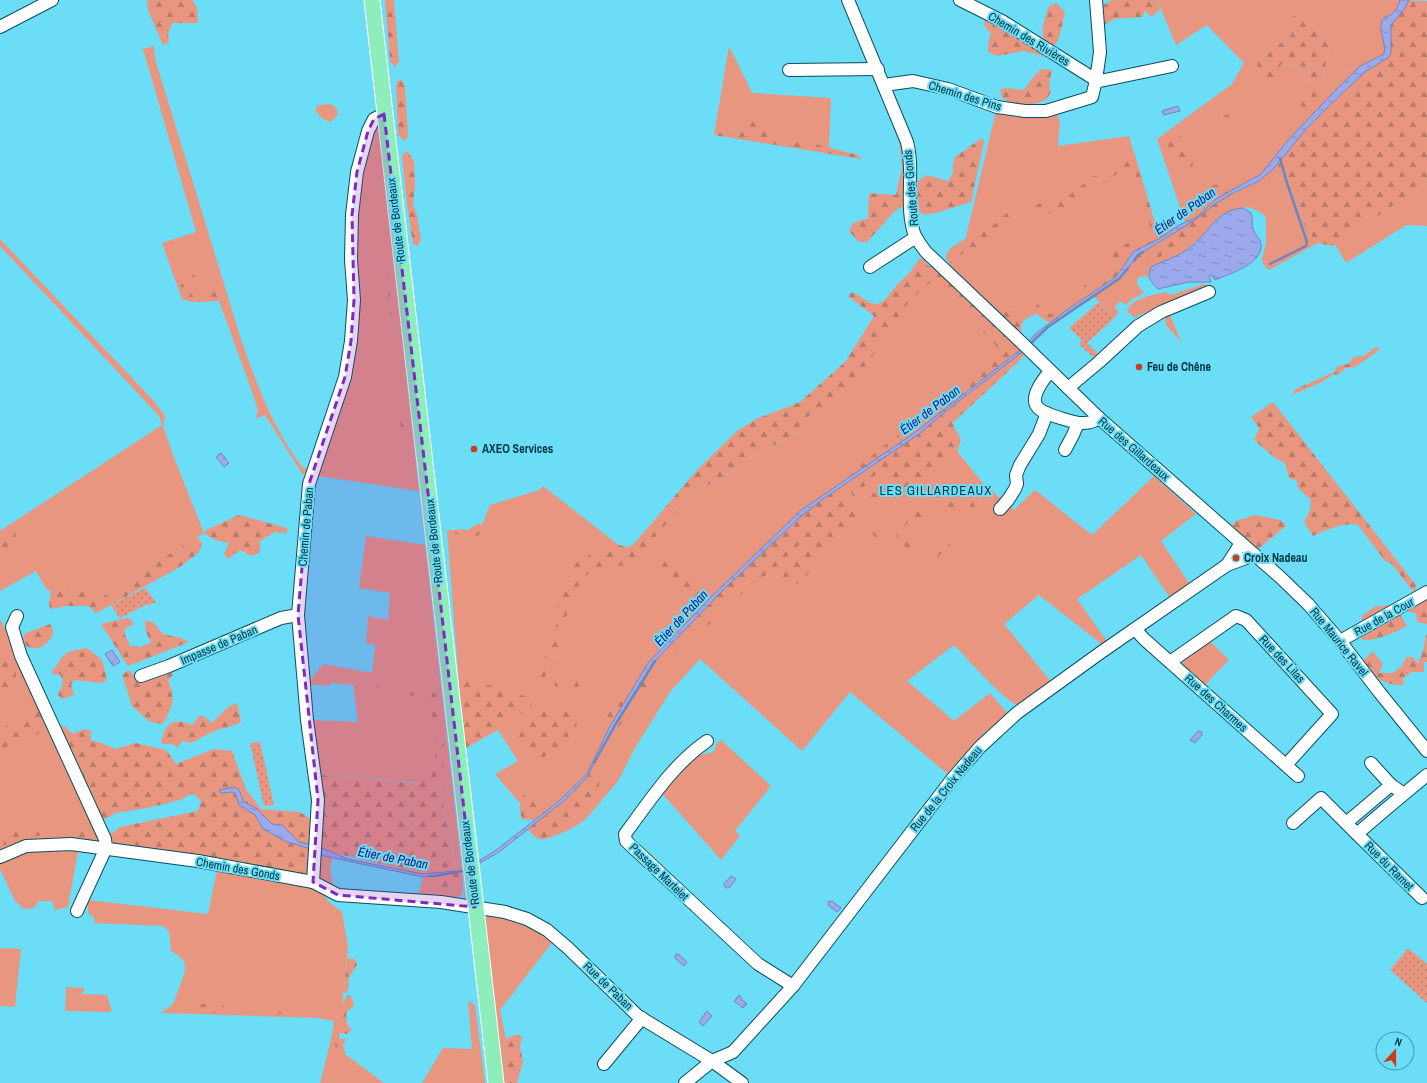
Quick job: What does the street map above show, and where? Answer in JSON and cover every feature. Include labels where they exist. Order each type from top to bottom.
[{"type":"main road","name":"Route de Bordeaux","points":[[372,0],[496,1083]]},
{"type":"street","points":[[0,27],[52,0]]},
{"type":"street","name":"Route des Gonds","points":[[848,0],[878,70],[910,152],[911,217],[916,238],[926,252],[1027,347]]},
{"type":"street","name":"Chemin des Rivières","points":[[960,0],[1002,21],[1096,80]]},
{"type":"street","points":[[1096,0],[1100,52],[1096,80],[1100,81],[1172,66]]},
{"type":"street","points":[[789,70],[878,70]]},
{"type":"street","name":"Chemin des Pins","points":[[884,85],[913,81],[948,90],[997,107],[1025,111],[1046,111],[1092,97],[1096,80]]},
{"type":"street","name":"Chemin de Paban","points":[[312,882],[318,800],[307,720],[298,615],[309,484],[345,377],[351,341],[354,300],[351,260],[352,215],[357,172],[368,132],[374,120],[384,114]]},
{"type":"street","points":[[870,267],[916,238]]},
{"type":"street","points":[[1068,388],[1138,326],[1161,312],[1209,292]]},
{"type":"street","name":"Rue des Gillardeaux","points":[[1027,347],[1099,418],[1241,543]]},
{"type":"street","points":[[1050,371],[1036,394],[1035,401],[1038,408],[1047,413],[1078,423],[1095,421],[1099,418]]},
{"type":"street","points":[[1000,509],[1016,489],[1016,475],[1020,465],[1039,434],[1047,413]]},
{"type":"street","points":[[1065,450],[1078,423]]},
{"type":"street","points":[[1227,565],[1241,543]]},
{"type":"street","name":"Rue Maurice Ravel","points":[[1241,543],[1308,604],[1340,640],[1380,694],[1427,751]]},
{"type":"street","points":[[1227,565],[1254,555]]},
{"type":"street","name":"Rue de la Croix Nadeau","points":[[685,1083],[712,1061],[733,1052],[793,986],[953,778],[980,747],[1017,713],[1227,565]]},
{"type":"street","name":"Rue de la Cour","points":[[1340,640],[1397,610],[1427,592]]},
{"type":"street","name":"Impasse de Paban","points":[[141,676],[169,666],[281,618],[298,615]]},
{"type":"street","points":[[17,616],[12,627],[22,656],[105,839],[106,848],[77,912]]},
{"type":"street","name":"Rue des Lilas","points":[[1170,662],[1236,616],[1246,620],[1332,714],[1286,765]]},
{"type":"street","name":"Rue des Charmes","points":[[1135,629],[1144,639],[1298,776]]},
{"type":"street","name":"Passage Martelet","points":[[707,741],[693,751],[657,791],[625,834],[626,841],[758,964],[793,986]]},
{"type":"street","points":[[1371,763],[1391,785],[1404,794]]},
{"type":"street","name":"Rue du Ramet","points":[[1357,834],[1427,775]]},
{"type":"street","points":[[1346,823],[1391,785]]},
{"type":"street","name":"Rue du Ramet","points":[[1293,823],[1321,798],[1422,898]]},
{"type":"street","name":"Chemin des Gonds","points":[[0,857],[26,846],[71,844],[198,861],[312,882],[338,895],[441,902],[475,907]]},
{"type":"street","name":"Rue de Paban","points":[[475,907],[505,912],[527,920],[547,930],[642,1018],[712,1061],[742,1083]]},
{"type":"street","points":[[604,1064],[642,1018]]},
{"type":"highlighted area","points":[[384,114],[428,493],[475,907],[338,895],[313,882],[318,800],[298,615],[309,484],[345,377],[351,341],[354,300],[352,215],[357,172],[368,131],[374,119]]},
{"type":"green space","points":[[147,0],[192,0],[197,7],[198,23],[172,23],[168,34],[169,42],[163,45],[148,10]]},
{"type":"green space","points":[[385,0],[394,0],[399,62],[395,67],[390,61]]},
{"type":"green space","points":[[1112,0],[1157,0],[1160,9],[1152,17],[1145,11],[1142,17],[1114,19],[1103,26],[1100,7]]},
{"type":"green space","points":[[1157,0],[1402,0],[1385,56],[1367,65],[1349,70],[1330,87],[1322,90],[1322,81],[1330,45],[1324,31],[1308,24],[1299,14],[1292,34],[1258,61],[1306,67],[1312,79],[1311,115],[1265,171],[1210,206],[1259,181],[1276,166],[1277,170],[1289,179],[1306,229],[1318,243],[1269,270],[1263,264],[1262,259],[1266,243],[1266,218],[1262,213],[1249,207],[1231,210],[1221,215],[1207,231],[1184,252],[1151,267],[1148,273],[1149,276],[1138,277],[1137,284],[1144,293],[1132,299],[1126,305],[1120,301],[1114,308],[1119,312],[1114,318],[1094,296],[1120,278],[1138,255],[1186,225],[1157,139],[1232,84],[1244,63],[1207,25],[1176,45]]},
{"type":"green space","points":[[1401,0],[1427,1],[1427,183],[1333,246],[1318,243],[1306,229],[1289,179],[1277,170],[1275,156],[1311,115],[1295,99],[1312,79],[1306,67],[1281,64],[1278,77],[1270,80],[1256,73],[1258,61],[1292,34],[1290,18],[1299,13],[1308,24],[1324,31],[1330,45],[1322,81],[1322,89],[1330,87],[1349,70],[1367,65],[1385,56],[1384,34]]},
{"type":"green space","points":[[1056,3],[1065,12],[1060,35],[1055,45],[1047,45],[1043,36],[1043,26],[1049,6]]},
{"type":"green space","points":[[990,17],[1049,53],[1047,57],[1024,51],[997,56],[988,52],[988,42],[991,34],[984,25],[985,19]]},
{"type":"green space","points":[[154,46],[155,59],[254,375],[275,424],[288,447],[303,468],[308,469],[303,475],[265,415],[255,419],[258,411],[254,397],[219,301],[192,302],[182,299],[162,243],[196,232],[142,49]]},
{"type":"green space","points":[[729,46],[752,93],[831,98],[829,148],[791,143],[778,139],[772,135],[764,123],[740,131],[732,129],[714,135]]},
{"type":"green space","points":[[1041,69],[1052,70],[1049,85],[1051,92],[1046,100],[1026,106],[1012,104],[1002,97],[1000,90],[1005,88],[1024,90]]},
{"type":"green space","points":[[401,79],[405,86],[408,136],[405,141],[398,135],[396,83]]},
{"type":"green space","points":[[331,104],[337,109],[338,114],[331,122],[318,115],[315,110],[318,105]]},
{"type":"green space","points":[[997,107],[1056,111],[1060,122],[1058,146],[1129,136],[1159,239],[1134,251],[1116,276],[1054,323],[1041,311],[1020,322],[1022,337],[948,266],[962,253]]},
{"type":"green space","points":[[1230,113],[1239,113],[1238,120],[1230,129],[1219,125],[1220,118]]},
{"type":"green space","points":[[755,118],[764,123],[773,136],[783,141],[819,145],[858,155],[861,159],[714,135],[732,129],[740,131],[748,128],[746,121]]},
{"type":"green space","points":[[373,128],[379,128],[419,491],[311,475],[345,377],[359,173]]},
{"type":"green space","points":[[1174,132],[1182,137],[1184,151],[1196,155],[1191,169],[1183,170],[1171,160],[1170,150],[1166,145],[1168,138]]},
{"type":"green space","points":[[904,136],[906,205],[895,211],[867,242],[859,242],[849,231],[853,223],[868,218],[869,193],[896,195],[902,167],[899,138]]},
{"type":"green space","points":[[982,138],[984,142],[971,202],[936,213],[924,215],[916,209],[918,181],[927,175],[948,181],[953,173],[953,163],[955,157]]},
{"type":"green space","points":[[407,151],[414,161],[415,186],[413,205],[417,215],[421,239],[418,246],[413,244],[407,204],[402,155]]},
{"type":"green space","points":[[1135,155],[1156,226],[1162,226],[1171,219],[1174,228],[1159,239],[1134,251],[1114,279],[1111,276],[1109,257],[1117,249],[1128,243],[1150,237],[1151,230],[1133,168],[1127,167],[1065,210],[1039,216],[1034,209],[1035,205],[1069,195],[1094,176],[1113,167],[1128,156]]},
{"type":"green space","points":[[1427,183],[1427,226],[1406,225],[1346,263],[1335,244]]},
{"type":"green space","points":[[1217,184],[1229,188],[1234,193],[1235,197],[1213,213],[1191,236],[1172,247],[1155,261],[1136,266],[1129,274],[1125,283],[1114,292],[1097,300],[1094,296],[1120,278],[1138,255],[1175,232],[1185,223],[1197,198],[1208,188]]},
{"type":"green space","points":[[1007,213],[1012,216],[1010,224],[972,250],[960,255],[950,264],[946,259],[947,253],[951,248],[975,232],[991,227]]},
{"type":"green space","points":[[383,231],[392,314],[390,315],[381,234]]},
{"type":"green space","points":[[0,239],[153,400],[165,416],[163,426],[204,533],[93,603],[47,590],[36,571],[0,591],[0,531],[162,425],[159,416],[0,246]]},
{"type":"green space","points":[[919,259],[924,259],[928,266],[941,272],[1023,351],[1023,357],[952,423],[961,440],[957,452],[929,478],[905,490],[899,488],[870,503],[863,495],[868,492],[876,494],[895,484],[888,469],[881,469],[854,497],[844,483],[876,452],[915,424],[940,410],[943,401],[968,383],[987,365],[1003,354],[953,302],[937,283],[931,282],[909,302],[847,393],[808,416],[797,433],[755,455],[716,483],[704,485],[689,497],[643,551],[640,558],[626,565],[593,570],[582,579],[567,611],[566,624],[554,663],[542,681],[538,683],[539,670],[550,646],[556,626],[557,605],[567,578],[576,563],[592,554],[608,552],[619,545],[627,547],[633,545],[698,469],[737,431],[756,419],[800,402],[846,361],[874,316],[848,296],[853,292],[870,303],[877,304],[884,301],[911,271]]},
{"type":"green space","points":[[208,271],[211,272],[211,278],[201,282],[191,283],[187,289],[194,297],[202,295],[210,287],[214,289],[218,296],[205,302],[182,299],[179,288],[181,284],[191,276]]},
{"type":"green space","points":[[941,272],[1020,350],[917,431],[838,486],[844,483],[1023,357],[942,433],[982,482],[1014,510],[1035,490],[1092,535],[1154,476],[1196,514],[1161,541],[1191,586],[1170,598],[1141,555],[1077,599],[1108,643],[1104,646],[1039,595],[1004,624],[1052,683],[1019,706],[995,688],[954,645],[907,681],[954,721],[990,693],[1008,714],[983,734],[950,776],[850,692],[802,751],[700,659],[670,692],[635,748],[618,781],[585,820],[569,830],[549,838],[535,821],[565,800],[587,777],[611,731],[653,663],[837,488],[835,487],[800,511],[708,600],[648,663],[609,728],[587,774],[558,802],[534,820],[495,774],[518,761],[498,730],[464,749],[447,530],[480,530],[490,505],[540,490],[543,486],[630,554],[689,497],[704,485],[716,483],[755,455],[797,433],[807,416],[847,393],[884,325]]},
{"type":"green space","points":[[1100,275],[1109,282],[1080,300],[1050,323],[1037,314],[1028,302],[1030,300],[1034,301],[1048,314],[1056,314],[1068,307],[1079,294],[1088,279]]},
{"type":"green space","points":[[1204,284],[1210,287],[1135,318],[1127,311],[1130,306],[1144,297],[1166,292],[1171,295]]},
{"type":"green space","points":[[1099,302],[1114,318],[1087,343],[1098,354],[1093,357],[1079,344],[1082,340],[1069,328]]},
{"type":"green space","points":[[999,305],[1017,307],[1022,313],[1024,319],[1022,325],[1016,331],[994,310]]},
{"type":"green space","points":[[1169,313],[1182,343],[1166,325],[1165,318]]},
{"type":"green space","points":[[1381,347],[1355,367],[1346,368],[1339,374],[1332,375],[1322,382],[1294,394],[1293,393],[1294,390],[1334,372],[1338,366],[1348,364],[1354,357],[1364,356],[1374,348]]},
{"type":"green space","points":[[1273,402],[1416,585],[1415,590],[1421,590],[1427,594],[1427,624],[1417,622],[1416,613],[1404,611],[1401,616],[1407,626],[1380,638],[1362,640],[1362,616],[1374,607],[1388,605],[1390,610],[1411,595],[1414,590],[1411,589],[1392,564],[1385,561],[1358,525],[1353,524],[1341,526],[1329,529],[1313,536],[1304,522],[1310,510],[1311,500],[1298,488],[1297,481],[1289,478],[1285,463],[1275,458],[1254,440],[1259,428],[1251,417]]},
{"type":"green space","points":[[401,407],[405,411],[405,429],[401,428],[398,408]]},
{"type":"green space","points":[[836,487],[839,489],[856,516],[852,527],[831,547],[812,570],[798,584],[781,580],[775,576],[791,559],[809,547],[807,542],[802,542],[772,572],[755,580],[740,595],[720,608],[709,609],[710,615],[715,622],[701,628],[687,639],[672,657],[654,668],[647,689],[619,727],[610,726],[606,719],[619,699],[748,562],[753,553],[801,506]]},
{"type":"green space","points":[[950,491],[963,495],[973,501],[975,508],[972,513],[966,514],[960,508],[942,507],[937,500],[938,494]]},
{"type":"green space","points":[[916,511],[922,513],[922,520],[919,524],[915,518],[899,530],[906,539],[912,536],[912,555],[898,540],[895,524]]},
{"type":"green space","points":[[239,515],[287,528],[287,533],[275,532],[260,541],[260,552],[251,556],[240,550],[228,559],[224,554],[229,543],[215,540],[204,533],[208,529]]},
{"type":"green space","points":[[1255,515],[1281,520],[1286,526],[1258,549],[1231,527],[1236,521]]},
{"type":"green space","points":[[477,524],[482,524],[482,530],[477,536],[473,537],[454,533],[459,529],[468,530]]},
{"type":"green space","points":[[868,526],[871,526],[875,534],[884,534],[886,537],[882,540],[877,538],[873,535]]},
{"type":"green space","points":[[4,529],[16,533],[14,547],[1,547],[0,531]]},
{"type":"green space","points":[[366,536],[425,545],[462,871],[462,895],[457,897],[418,897],[423,877],[457,873],[440,784],[322,775],[307,720],[358,722],[353,685],[331,683],[328,686],[307,684],[323,664],[372,673],[375,645],[366,643],[368,616],[388,620],[390,593],[359,588]]},
{"type":"green space","points":[[197,537],[202,543],[199,552],[180,567],[96,613],[89,606],[68,606],[50,609],[49,602],[52,585],[59,582],[99,599]]},
{"type":"green space","points":[[948,543],[950,544],[949,548],[935,559],[933,558],[933,554]]},
{"type":"green space","points":[[661,556],[701,588],[710,598],[703,605],[656,561]]},
{"type":"green space","points":[[145,588],[156,602],[145,605],[120,618],[111,605]]},
{"type":"green space","points":[[126,618],[132,620],[133,625],[125,628],[125,635],[130,646],[140,647],[151,643],[146,632],[145,621],[153,622],[163,634],[181,638],[189,642],[128,666],[101,624]]},
{"type":"green space","points":[[0,619],[105,839],[106,848],[79,846],[68,907],[55,910],[52,901],[38,901],[35,908],[24,909],[15,901],[0,869]]},
{"type":"green space","points":[[50,624],[53,632],[51,638],[43,646],[34,648],[25,644],[22,639],[26,633]]},
{"type":"green space","points":[[1426,634],[1427,662],[1424,662],[1424,672],[1412,672],[1403,678],[1404,685],[1391,684],[1380,680],[1362,662],[1373,651],[1383,664],[1379,673],[1393,673],[1402,666],[1406,657],[1413,657],[1418,664],[1424,647]]},
{"type":"green space","points":[[1208,639],[1229,660],[1203,687],[1183,666],[1183,660]]},
{"type":"green space","points":[[87,648],[102,660],[107,680],[101,683],[75,680],[71,684],[74,695],[62,699],[58,695],[63,683],[60,674],[55,675],[51,672],[64,655],[75,650]]},
{"type":"green space","points":[[0,655],[8,660],[17,669],[13,690],[0,696]]},
{"type":"green space","points":[[169,669],[173,675],[168,680],[173,698],[171,707],[163,724],[150,722],[132,706],[122,675],[129,670],[133,675],[146,681]]},
{"type":"green space","points":[[459,679],[472,680],[531,698],[532,705],[513,720],[464,749]]},
{"type":"green space","points":[[558,679],[577,680],[579,687],[559,689],[554,685]]},
{"type":"green space","points":[[366,685],[434,693],[438,696],[445,757],[440,784],[456,871],[422,874],[327,851],[304,878],[112,844],[108,836],[120,827],[198,811],[201,801],[193,793],[180,800],[147,808],[116,813],[97,823],[52,728],[64,726],[73,734],[84,729],[91,731],[91,741],[99,742],[115,749],[136,743],[166,750],[176,764],[214,749],[232,751],[246,789],[261,809],[300,812],[310,819],[322,786],[322,775],[416,783],[430,774],[435,762],[436,733],[430,704],[422,697],[368,688]]},
{"type":"green space","points":[[33,698],[38,698],[52,728],[0,750],[0,730],[11,723],[31,718],[36,712],[32,704]]},
{"type":"green space","points":[[237,703],[241,722],[213,732],[192,743],[182,741],[177,748],[173,744],[161,744],[164,732],[170,724],[174,722],[185,722],[192,725],[200,715],[212,723],[228,707]]},
{"type":"green space","points":[[544,707],[554,710],[567,710],[578,720],[575,729],[568,738],[539,761],[526,755],[517,745],[513,736],[523,730],[528,716]]},
{"type":"green space","points":[[721,740],[771,786],[735,831],[740,836],[721,860],[660,791],[697,755],[711,753],[715,749],[716,744]]},
{"type":"green space","points":[[260,742],[274,805],[264,806],[250,743]]},
{"type":"green space","points":[[598,767],[601,771],[601,775],[597,795],[589,810],[580,819],[558,834],[544,839],[539,839],[529,831],[530,826],[565,800],[592,770]]},
{"type":"green space","points":[[524,794],[541,797],[550,808],[534,820],[522,819],[520,806]]},
{"type":"green space","points":[[15,827],[40,831],[41,835],[0,846],[0,837]]},
{"type":"green space","points":[[98,829],[102,840],[75,840],[70,837],[77,831]]},
{"type":"green space","points":[[323,856],[332,858],[330,870],[334,890],[321,880],[315,870],[314,866]]},
{"type":"green space","points":[[218,865],[315,886],[330,903],[342,912],[348,946],[338,1049],[384,1083],[320,1083],[334,1021],[318,1018],[161,1013],[173,1004],[185,972],[185,963],[180,957],[171,951],[169,931],[163,926],[94,923],[94,917],[88,913],[88,900],[208,914]]},
{"type":"green space","points":[[457,873],[460,878],[459,883],[444,887],[428,886],[423,877]]},
{"type":"green space","points":[[483,913],[517,919],[554,940],[500,1010],[506,1040],[503,1045],[508,1083],[499,1083],[485,953],[487,929]]},
{"type":"green space","points":[[0,948],[21,949],[15,1007],[0,1006]]},
{"type":"green space","points":[[1408,948],[1427,964],[1427,1003],[1390,970]]},
{"type":"green space","points":[[347,958],[355,959],[357,965],[349,977],[348,990],[345,993],[344,992]]},
{"type":"green space","points":[[66,987],[85,988],[81,994],[107,995],[112,1012],[65,1011]]},
{"type":"green space","points":[[349,995],[353,1000],[354,1005],[346,1013],[347,1024],[352,1030],[347,1034],[339,1033],[341,1007]]},
{"type":"green space","points":[[468,1001],[475,1005],[485,1083],[422,1083],[443,1048],[472,1049]]},
{"type":"green space","points":[[220,1003],[224,1006],[225,1011],[222,1013],[206,1013],[199,1007],[202,1004]]},
{"type":"green space","points":[[281,1007],[284,1010],[282,1014],[276,1015],[270,1012],[271,1009]]},
{"type":"green space","points":[[518,1034],[522,1038],[520,1046],[523,1062],[517,1083],[508,1083],[503,1045],[507,1038]]},
{"type":"green space","points":[[339,1039],[346,1039],[343,1045],[346,1053],[336,1051],[335,1044]]},
{"type":"water","points":[[1400,0],[1409,0],[1405,8],[1391,25],[1391,53],[1389,57],[1365,72],[1333,102],[1307,128],[1275,167],[1259,181],[1231,194],[1215,204],[1192,222],[1138,255],[1120,278],[1047,327],[1031,343],[1029,341],[1034,335],[1064,312],[1116,277],[1134,251],[1159,239],[1179,225],[1197,217],[1216,199],[1261,174],[1289,139],[1360,66],[1384,54],[1385,50],[1381,29],[1382,21],[1385,17],[1393,13]]},
{"type":"water","points":[[1178,106],[1180,111],[1164,115],[1162,111]]},
{"type":"water","points":[[1244,208],[1251,213],[1253,229],[1261,244],[1257,257],[1251,263],[1215,280],[1212,275],[1209,276],[1211,282],[1188,282],[1158,289],[1153,284],[1149,277],[1151,267],[1185,251],[1200,239],[1218,218],[1225,213]]},
{"type":"water","points":[[1020,350],[1022,352],[919,434],[823,499],[799,518],[722,591],[653,663],[618,719],[587,777],[565,800],[499,852],[480,863],[480,860],[495,851],[558,802],[587,774],[609,728],[648,663],[710,598],[800,511],[917,431]]},
{"type":"water","points":[[221,453],[229,463],[224,467],[216,457]]},
{"type":"water","points":[[112,650],[120,662],[113,666],[105,654]]},
{"type":"water","points":[[1198,731],[1202,732],[1202,735],[1195,743],[1190,740]]},
{"type":"water","points":[[234,787],[239,790],[244,802],[256,808],[272,824],[282,825],[299,842],[317,846],[348,859],[422,874],[456,871],[457,873],[423,877],[315,854],[315,850],[287,842],[263,829],[255,815],[239,805],[235,793],[221,793],[219,790]]},
{"type":"water","points":[[731,876],[736,879],[729,888],[727,888],[724,884]]},
{"type":"water","points":[[829,901],[832,901],[841,908],[837,912],[828,905]]},
{"type":"water","points":[[676,954],[687,962],[684,966],[675,958]]},
{"type":"water","points":[[739,995],[747,1004],[743,1008],[734,1001]]},
{"type":"water","points":[[707,1011],[712,1016],[703,1026],[699,1022]]},
{"type":"waterway","points":[[1270,264],[1306,246],[1307,242],[1280,158]]},
{"type":"waterway","name":"Étier de Paban","points":[[1134,261],[1138,255],[1143,252]]},
{"type":"waterway","name":"Étier de Paban","points":[[1029,345],[1048,327],[1120,278],[1128,268]]},
{"type":"waterway","name":"Étier de Paban","points":[[594,763],[614,727],[655,661]]},
{"type":"waterway","name":"Étier de Paban","points":[[429,876],[462,871]]},
{"type":"place","name":"Feu de Chêne","points":[[1139,367]]},
{"type":"place","name":"AXEO Services","points":[[474,449]]},
{"type":"place","name":"Croix Nadeau","points":[[1236,558]]},
{"type":"district","name":"LES GILLARDEAUX","points":[[936,490]]}]
